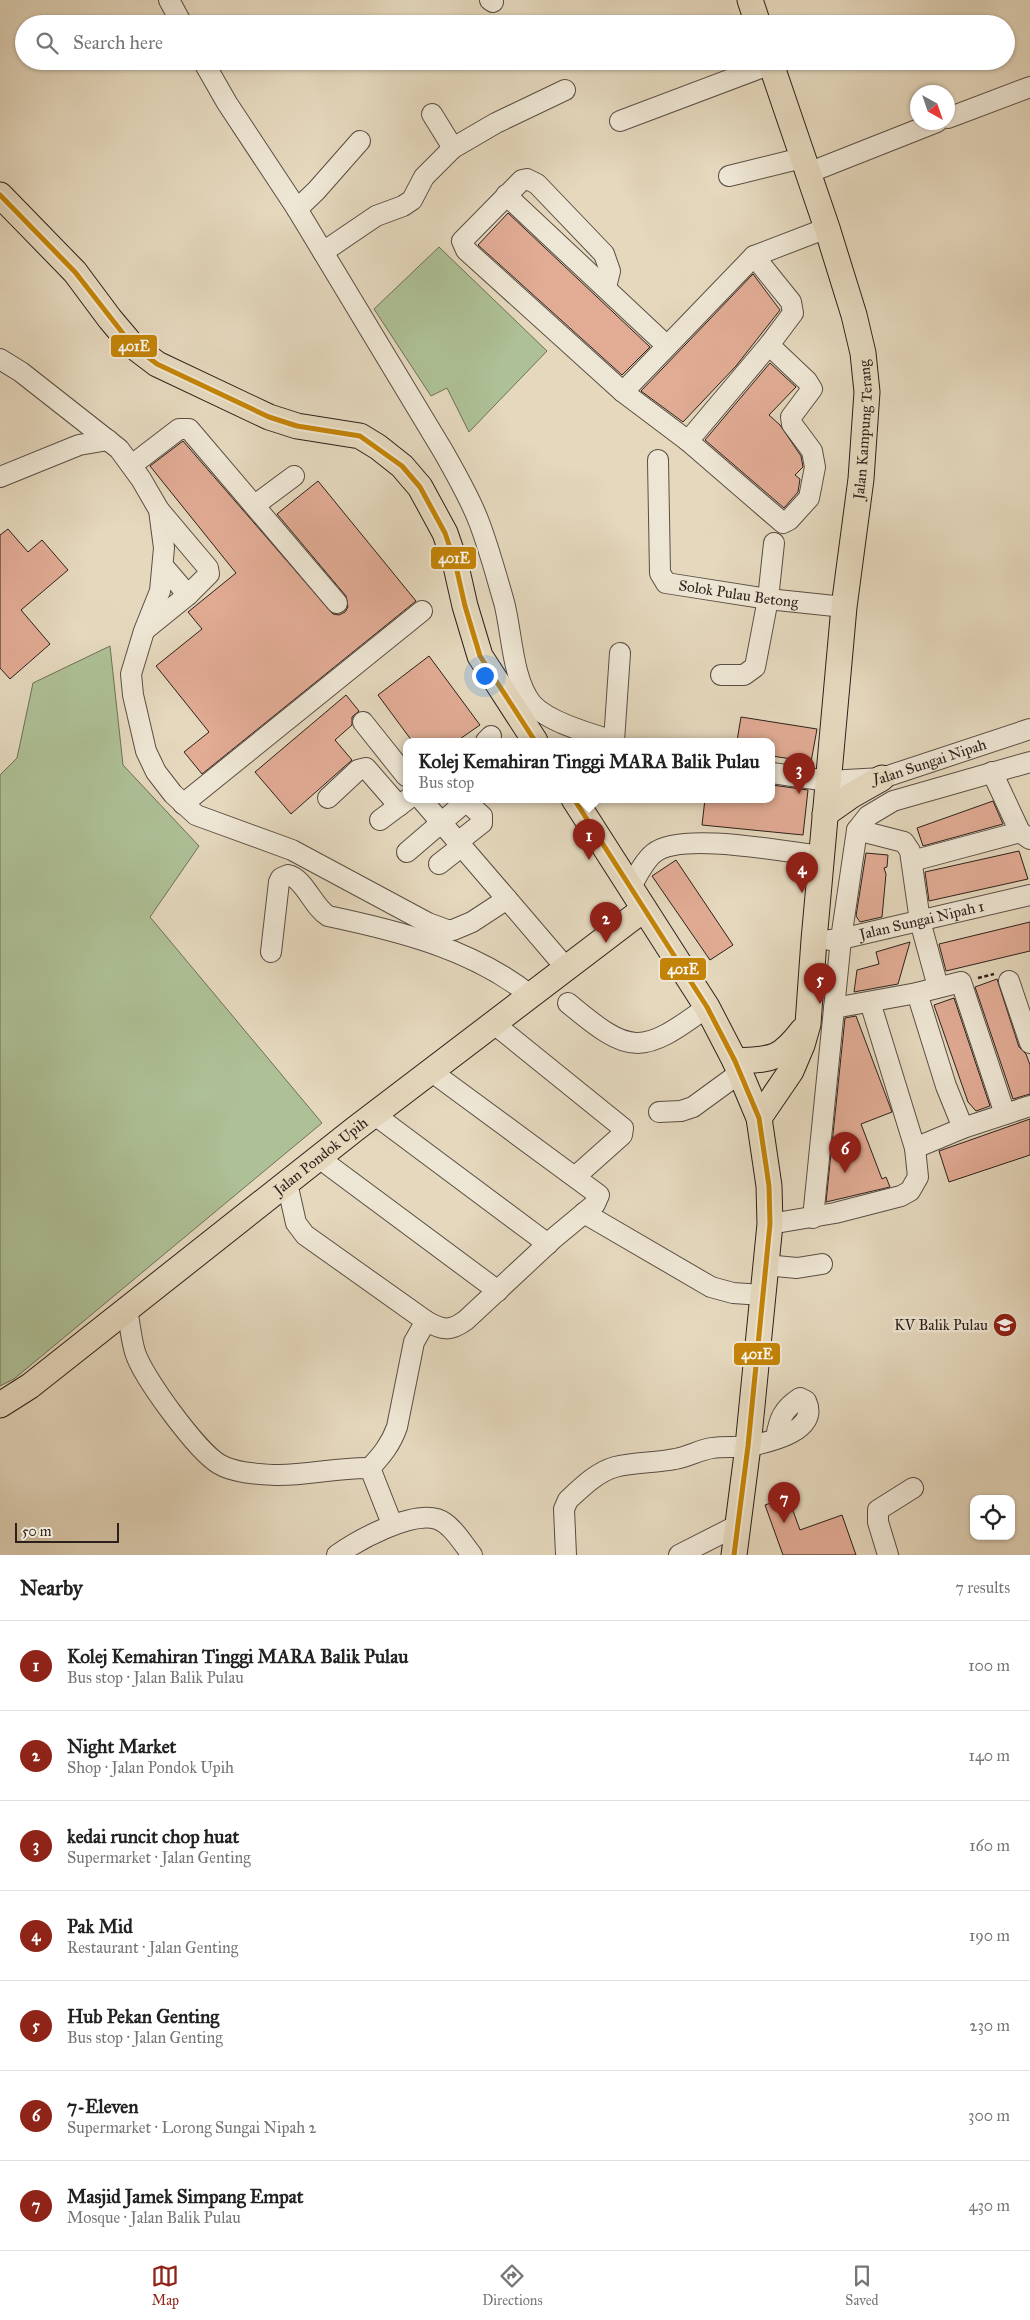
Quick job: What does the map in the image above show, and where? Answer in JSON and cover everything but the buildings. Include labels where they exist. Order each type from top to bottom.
[{"type":"main road","points":[[750,0],[755,15]]},
{"type":"main road","name":"Jalan Kampung Terang","points":[[759,1118],[794,1065],[808,1024],[844,607],[861,479],[867,392],[863,354],[854,315],[827,228],[773,70]]},
{"type":"main road","points":[[0,194],[75,272],[132,345],[157,364],[269,417],[297,426],[360,436],[378,447],[402,466],[420,487],[444,533],[455,562],[465,606],[480,656],[533,738]]},
{"type":"main road","points":[[825,814],[852,795],[882,778]]},
{"type":"main road","points":[[580,803],[630,887],[707,1007],[738,1066],[759,1118],[769,1186],[770,1224],[748,1446],[734,1555]]},
{"type":"main road","name":"Jalan Pondok Upih","points":[[0,1405],[30,1386],[318,1158],[644,909]]},
{"type":"main road","points":[[738,1066],[782,1054],[808,1024]]},
{"type":"street","points":[[169,0],[177,15]]},
{"type":"street","points":[[209,70],[227,103],[297,209],[444,451],[478,521],[504,605],[522,684],[532,703],[540,711],[566,724],[606,738]]},
{"type":"street","points":[[620,121],[753,70]]},
{"type":"street","points":[[955,115],[1030,87]]},
{"type":"street","points":[[323,252],[376,216],[403,206],[412,200],[424,177],[453,148],[496,123],[566,90]]},
{"type":"street","points":[[432,114],[453,148]]},
{"type":"street","points":[[728,176],[805,166],[913,130]]},
{"type":"street","points":[[297,209],[316,191],[360,142]]},
{"type":"street","points":[[606,287],[610,271],[604,254],[537,184],[527,179],[522,180],[506,195],[462,241],[463,246],[623,392],[688,441],[780,522],[786,522],[809,498],[815,467],[814,456],[792,424],[791,417],[812,389],[808,381],[769,345]]},
{"type":"street","points":[[506,195],[667,346]]},
{"type":"street","points":[[623,392],[754,256],[827,228]]},
{"type":"street","points":[[688,441],[791,317],[793,306],[754,256]]},
{"type":"street","points":[[0,359],[21,372],[119,449],[132,465],[159,510],[208,568],[207,578],[188,596],[144,631]]},
{"type":"street","points":[[132,465],[179,429],[189,429],[337,603]]},
{"type":"street","points":[[0,477],[80,445],[108,440]]},
{"type":"street","name":"Solok Pulau Betong","points":[[658,460],[660,573],[666,583],[768,599],[844,607]]},
{"type":"street","points":[[255,505],[294,476]]},
{"type":"street","points":[[159,510],[164,548],[164,566],[160,591],[144,631],[131,674],[138,721],[146,751],[156,772],[183,804],[196,815],[292,850],[428,923],[447,930],[462,927],[507,899]]},
{"type":"street","points":[[722,675],[744,675],[755,667],[768,599],[774,543]]},
{"type":"street","points":[[164,566],[188,596]]},
{"type":"street","points":[[183,804],[422,611]]},
{"type":"street","points":[[614,738],[620,653]]},
{"type":"street","points":[[363,722],[403,772]]},
{"type":"street","name":"Jalan Sungai Nipah","points":[[775,773],[828,781],[882,778],[1030,729]]},
{"type":"street","points":[[813,1218],[841,939],[857,830],[868,816],[893,801],[1030,762]]},
{"type":"street","points":[[328,798],[358,770],[366,768],[403,802],[380,820]]},
{"type":"street","points":[[912,861],[1025,836],[992,772]]},
{"type":"street","points":[[424,803],[566,968]]},
{"type":"street","points":[[407,852],[441,822],[466,804],[472,805],[482,816],[480,825],[439,864]]},
{"type":"street","points":[[857,830],[904,842],[910,851],[920,921],[938,987]]},
{"type":"street","points":[[630,887],[645,862],[654,853],[663,847],[676,844],[701,842],[821,856]]},
{"type":"street","points":[[271,952],[279,882],[281,878],[288,874],[297,878],[320,909],[328,916],[405,934],[450,950],[498,973],[530,995]]},
{"type":"street","name":"Jalan Sungai Nipah 1","points":[[814,940],[841,939],[1030,895]]},
{"type":"street","points":[[1009,981],[1025,1013],[1030,1043]]},
{"type":"street","points":[[834,1008],[917,993],[962,982],[1005,1114]]},
{"type":"street","points":[[917,993],[946,1086],[963,1128]]},
{"type":"street","points":[[770,1224],[813,1218],[901,1196],[910,1191],[918,1177],[915,1148],[870,1002]]},
{"type":"street","points":[[568,1003],[603,1031],[628,1043],[648,1042],[668,1035],[707,1007]]},
{"type":"street","points":[[493,1023],[623,1128],[622,1135],[576,1176]]},
{"type":"street","points":[[659,1112],[681,1111],[693,1107],[738,1066]]},
{"type":"street","points":[[287,1183],[296,1222],[305,1235],[426,1321],[445,1330],[456,1327],[595,1204],[599,1195],[576,1176],[432,1072]]},
{"type":"street","points":[[915,1148],[963,1128],[1030,1106]]},
{"type":"street","points":[[375,1115],[548,1244]]},
{"type":"street","points":[[318,1158],[498,1291]]},
{"type":"street","points":[[584,1213],[711,1288],[733,1294],[762,1295]]},
{"type":"street","points":[[766,1265],[797,1268],[822,1264]]},
{"type":"street","points":[[127,1310],[134,1352],[140,1363],[177,1420],[207,1455],[220,1465],[236,1470],[277,1475],[370,1468],[393,1439],[414,1342],[426,1321]]},
{"type":"street","points":[[566,1555],[564,1509],[566,1504],[568,1500],[601,1473],[616,1467],[676,1459],[714,1448],[748,1446],[776,1438]]},
{"type":"street","points":[[370,1468],[392,1524]]},
{"type":"street","points":[[888,1555],[878,1522],[878,1510],[913,1488]]},
{"type":"street","points":[[337,1555],[392,1524],[430,1518],[438,1519],[451,1529],[472,1555]]},
{"type":"street","points":[[679,1555],[738,1525]]},
{"type":"path","points":[[962,982],[995,974],[1002,974],[1009,981]]},
{"type":"green space","points":[[439,247],[547,351],[469,432],[447,388],[431,396],[374,309]]},
{"type":"green space","points":[[110,646],[123,765],[199,846],[150,917],[322,1123],[14,1379],[0,1386],[0,775],[17,758],[33,683]]},
{"type":"transit line","name":"401E","points":[[0,195],[75,272],[132,345],[157,364],[269,417],[297,426],[360,436],[402,466],[420,487],[445,533],[455,562],[465,606],[480,656],[533,738]]},
{"type":"transit line","name":"401E","points":[[577,803],[707,1007],[735,1061],[759,1118],[769,1186],[770,1224],[748,1446],[734,1555]]},
{"type":"place","name":"kedai runcit chop huat","points":[[799,794]]},
{"type":"place","name":"Kolej Kemahiran Tinggi MARA Balik Pulau","points":[[589,860]]},
{"type":"place","name":"Pak Mid","points":[[802,893]]},
{"type":"place","name":"Night Market","points":[[606,943]]},
{"type":"place","name":"Hub Pekan Genting","points":[[820,1004]]},
{"type":"place","name":"7-Eleven","points":[[845,1173]]},
{"type":"place","name":"KV Balik Pulau","points":[[1005,1325]]},
{"type":"place","name":"Masjid Jamek Simpang Empat","points":[[784,1523]]}]
